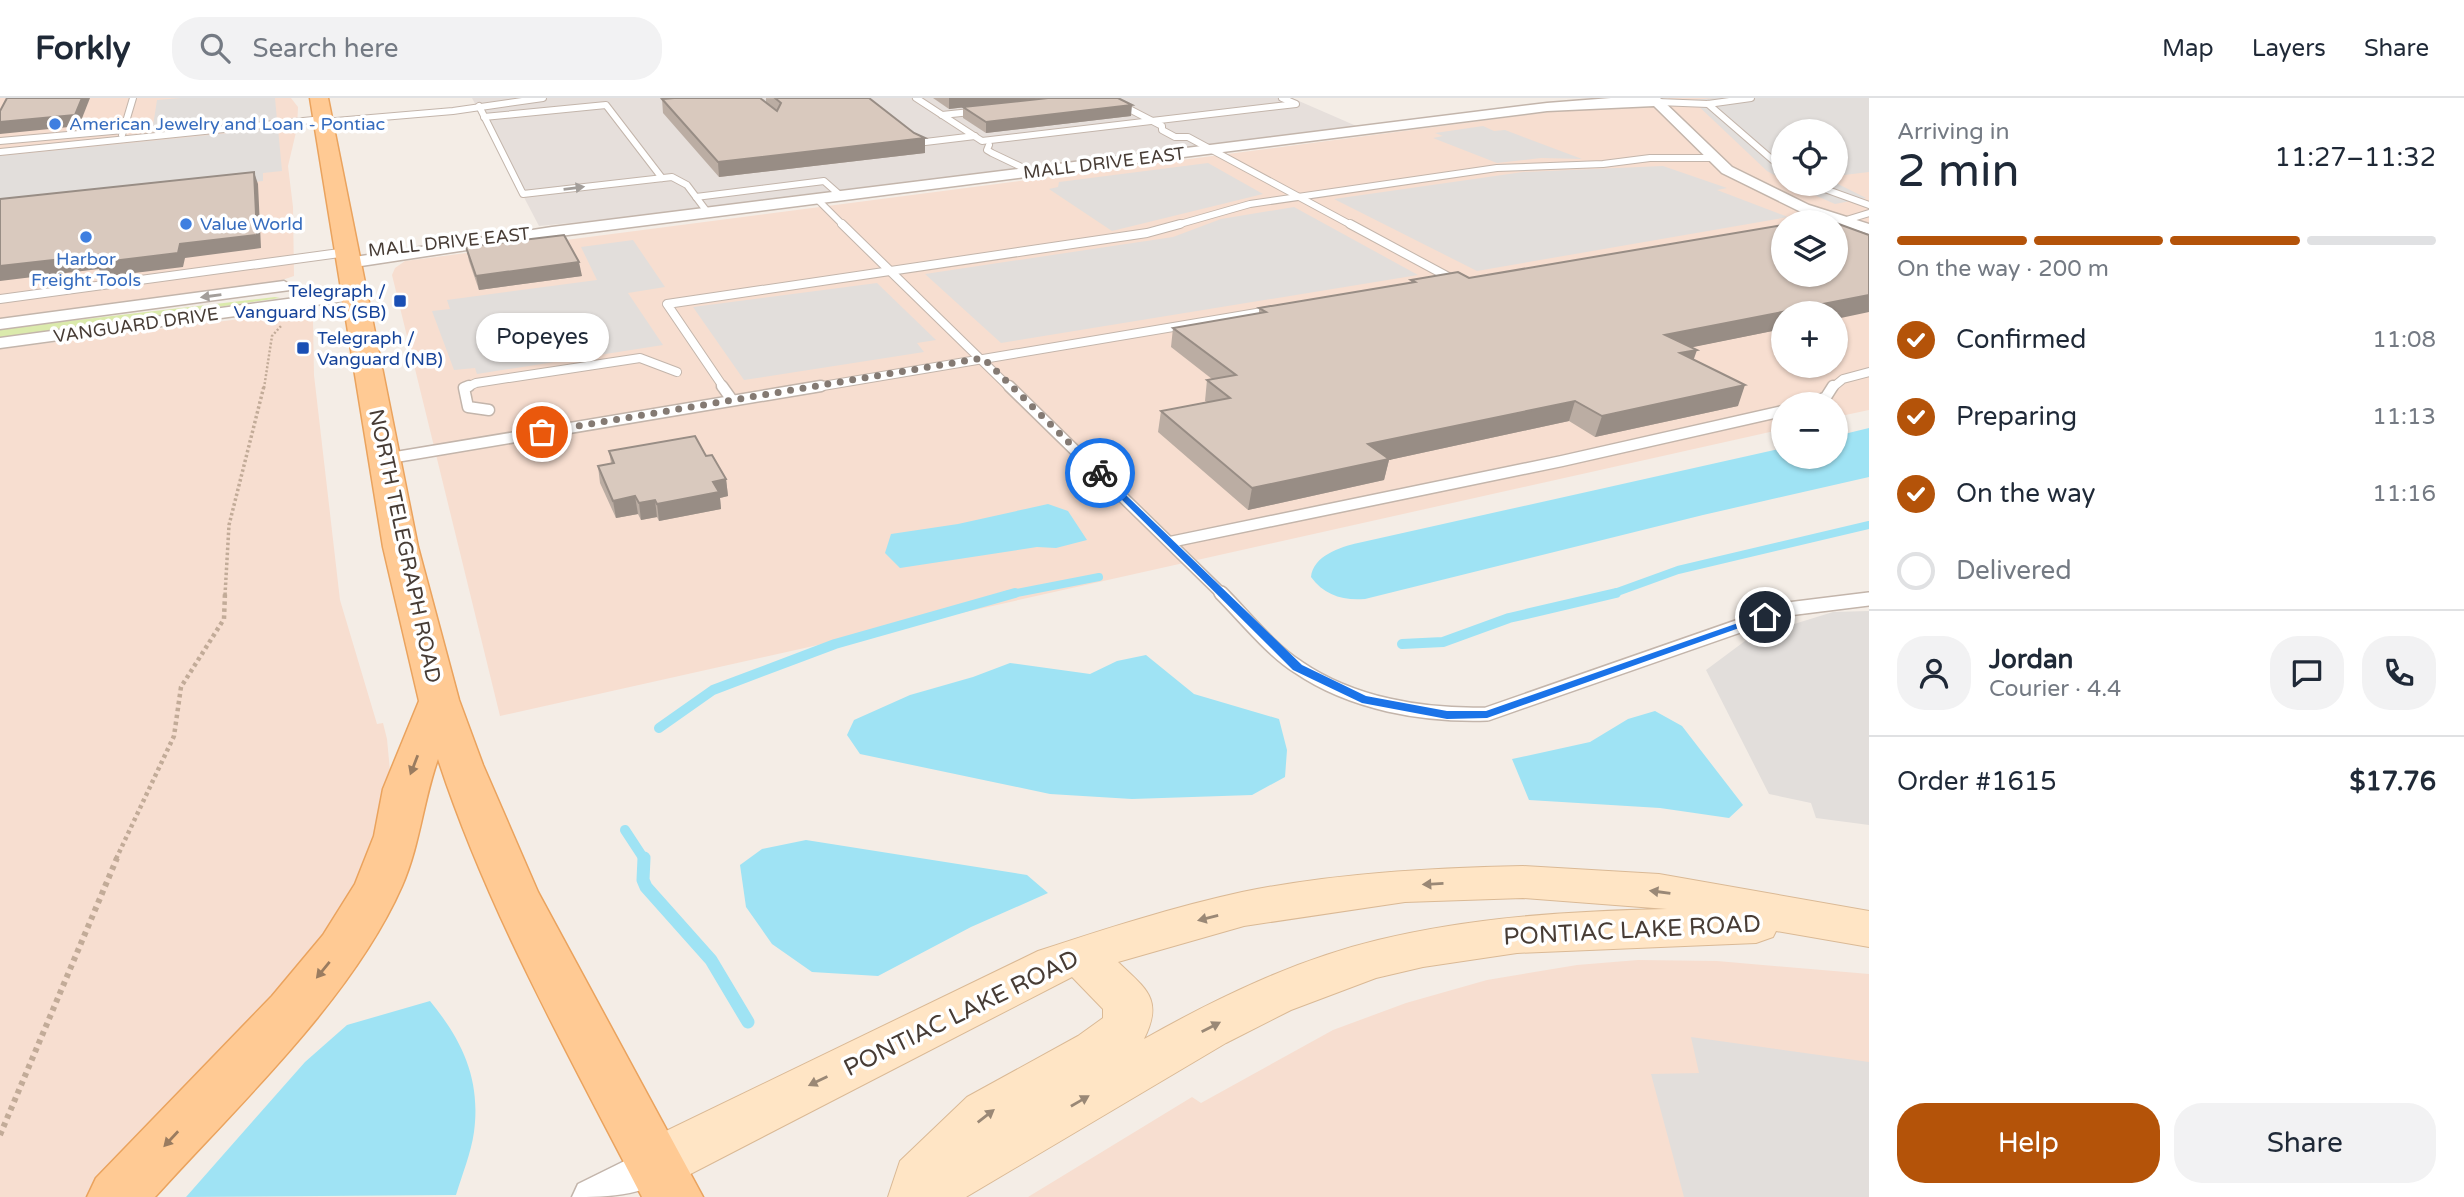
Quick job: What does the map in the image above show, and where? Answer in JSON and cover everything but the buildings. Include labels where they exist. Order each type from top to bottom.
[{"type":"main road","name":"NORTH TELEGRAPH ROAD","points":[[319,98],[384,459],[415,612],[439,702],[486,822],[550,962],[664,1181]]},
{"type":"main road","points":[[117,1197],[291,1011],[341,949],[378,887],[397,836],[405,789],[439,702]]},
{"type":"main road","name":"PONTIAC LAKE ROAD","points":[[664,1181],[1055,964],[1162,929],[1244,909],[1361,890],[1478,881],[1659,891],[1846,926]]},
{"type":"main road","name":"PONTIAC LAKE ROAD","points":[[916,1197],[1201,1032],[1294,987],[1373,960],[1495,936],[1578,928],[1846,926]]},
{"type":"main road","points":[[901,1197],[986,1113],[1096,1051],[1121,1033],[1129,1017],[1127,1002],[1080,955]]},
{"type":"street","name":"MALL DRIVE EAST","points":[[350,272],[551,232],[1586,103],[1655,100]]},
{"type":"street","points":[[1655,100],[1727,170],[1808,210]]},
{"type":"street","points":[[1848,224],[1869,229]]},
{"type":"street","points":[[326,281],[350,272]]},
{"type":"street","name":"VANGUARD DRIVE","points":[[0,343],[350,272]]},
{"type":"street","name":"VANGUARD DRIVE","points":[[0,324],[300,284]]},
{"type":"street","points":[[592,1197],[664,1181]]},
{"type":"lane","points":[[121,139],[133,98]]},
{"type":"lane","points":[[0,152],[543,98]]},
{"type":"lane","points":[[916,98],[986,143],[1004,146]]},
{"type":"lane","points":[[1108,98],[1162,126],[1162,130],[1175,137],[1188,138],[1454,280]]},
{"type":"lane","points":[[986,143],[1296,104],[1282,98]]},
{"type":"lane","points":[[1655,100],[1708,104],[1751,98]]},
{"type":"lane","points":[[1708,104],[1771,159]]},
{"type":"lane","points":[[484,117],[606,105],[662,178]]},
{"type":"lane","points":[[479,106],[523,194],[662,178],[682,180],[708,213]]},
{"type":"lane","points":[[942,115],[984,110]]},
{"type":"lane","points":[[0,141],[124,130]]},
{"type":"lane","points":[[917,143],[975,136]]},
{"type":"lane","points":[[986,143],[987,150],[997,157],[1014,157],[1032,172]]},
{"type":"lane","points":[[732,400],[667,304],[1147,233],[1250,204],[1509,167],[1603,164],[1650,158],[1713,158]]},
{"type":"lane","points":[[696,197],[824,181],[841,196]]},
{"type":"lane","points":[[1844,196],[1869,205]]},
{"type":"lane","points":[[817,199],[1297,667],[1362,699],[1447,715],[1487,715],[1788,609],[1869,599]]},
{"type":"lane","points":[[1848,218],[1869,213]]},
{"type":"lane","points":[[0,299],[350,272]]},
{"type":"lane","points":[[1440,282],[1467,281]]},
{"type":"lane","points":[[384,459],[1279,309]]},
{"type":"lane","points":[[489,410],[468,407],[464,388],[475,383],[640,358],[677,372]]},
{"type":"lane","points":[[1828,392],[1830,386],[1841,379],[1869,372]]},
{"type":"lane","points":[[1170,542],[1562,461],[1771,414]]},
{"type":"path","points":[[0,1135],[135,814],[174,736],[181,687],[224,619],[229,524],[262,398],[272,336],[286,320]]},
{"type":"shaded area","points":[[0,98],[291,98],[298,107],[297,128],[288,166],[293,207],[294,276],[273,283],[0,319]]},
{"type":"shaded area","points":[[275,98],[277,120],[152,132],[157,100]]},
{"type":"shaded area","points":[[472,98],[1292,98],[1361,128],[660,214],[539,226]]},
{"type":"shaded area","points":[[1668,98],[1869,98],[1869,410],[1848,414],[1848,392],[1771,392],[1771,432],[500,716],[392,275],[395,268],[405,261],[1596,106],[1676,106]]},
{"type":"shaded area","points":[[1869,98],[1869,172],[1848,175],[1848,119],[1771,119],[1771,173],[1692,100]]},
{"type":"shaded area","points":[[1483,126],[1494,131],[1505,130],[1582,159],[1541,158],[1497,163],[1433,138],[1443,136],[1435,133]]},
{"type":"shaded area","points":[[278,128],[282,171],[263,173],[263,181],[0,211],[0,156]]},
{"type":"shaded area","points":[[1208,163],[1263,194],[1112,231],[1049,189],[1058,187],[1059,182]]},
{"type":"shaded area","points":[[1663,166],[1727,188],[1717,190],[1771,211],[1771,220],[1477,271],[1334,199],[1523,172]]},
{"type":"shaded area","points":[[1848,189],[1866,198],[1835,204],[1817,196],[1848,196]]},
{"type":"shaded area","points":[[1294,207],[1418,275],[1001,343],[925,274],[1173,237],[1221,219]]},
{"type":"shaded area","points":[[633,240],[665,287],[628,293],[663,345],[477,374],[475,368],[454,370],[432,311],[450,309],[447,300],[597,280],[581,247]]},
{"type":"shaded area","points":[[877,283],[936,340],[917,343],[924,352],[744,380],[693,307]]},
{"type":"shaded area","points":[[301,313],[313,320],[314,375],[340,600],[377,724],[383,723],[387,739],[390,771],[378,841],[337,927],[91,1197],[0,1197],[0,349]]},
{"type":"shaded area","points":[[1869,611],[1869,825],[1816,818],[1811,803],[1769,794],[1706,670],[1749,638],[1833,612]]},
{"type":"shaded area","points":[[1638,960],[1717,961],[1869,974],[1869,1197],[1028,1197],[1192,1097],[1201,1103],[1333,1030],[1406,1003],[1487,980],[1577,965]]},
{"type":"shaded area","points":[[1691,1037],[1869,1062],[1869,1197],[1684,1197],[1651,1074],[1699,1073]]},
{"type":"green space","points":[[280,298],[0,338],[0,329]]},
{"type":"water","points":[[1869,428],[1869,477],[1703,515],[1365,599],[1335,596],[1311,577],[1322,558],[1351,545],[1771,451],[1771,469],[1848,469],[1848,433]]},
{"type":"water","points":[[1048,504],[1068,511],[1087,540],[1056,548],[1037,547],[900,568],[885,553],[891,534],[958,524]]},
{"type":"water","points":[[1146,655],[1194,694],[1279,719],[1287,750],[1285,777],[1252,795],[1132,799],[1050,794],[860,754],[847,735],[854,720],[910,695],[1010,663],[1090,674],[1117,661]]},
{"type":"water","points":[[1655,711],[1682,726],[1743,805],[1729,818],[1660,808],[1529,800],[1512,759],[1590,742],[1628,719]]},
{"type":"water","points":[[806,840],[1027,875],[1048,893],[971,927],[878,976],[812,972],[772,944],[746,907],[740,865],[762,849]]},
{"type":"water","points":[[430,1001],[460,1046],[467,1061],[475,1095],[473,1140],[456,1195],[186,1197],[305,1062],[347,1025]]},
{"type":"waterway","points":[[1612,594],[1678,570],[1869,525]]},
{"type":"waterway","points":[[1012,594],[1099,577]]},
{"type":"waterway","points":[[1612,594],[1616,593]]},
{"type":"waterway","points":[[659,728],[713,690],[835,644],[1012,594]]},
{"type":"waterway","points":[[1006,595],[1012,594]]},
{"type":"waterway","points":[[1402,644],[1443,642],[1509,618],[1612,594]]},
{"type":"waterway","points":[[625,830],[644,859]]},
{"type":"waterway","points":[[644,859],[643,880],[646,887],[711,960],[748,1022]]},
{"type":"way so far","points":[[542,432],[983,358],[1100,473]]},
{"type":"place","name":"American Jewelry and Loan - Pontiac","points":[[55,124]]},
{"type":"place","name":"Value World","points":[[186,224]]},
{"type":"place","name":"Harbor Freight Tools","points":[[86,237]]},
{"type":"place","name":"Telegraph / Vanguard NS (SB)","points":[[400,301]]},
{"type":"place","name":"Telegraph / Vanguard (NB)","points":[[303,348]]},
{"type":"place","name":"Popeyes","points":[[542,432]]},
{"type":"route","points":[[1100,473],[1297,667],[1362,699],[1447,715],[1487,715],[1765,617]]}]
